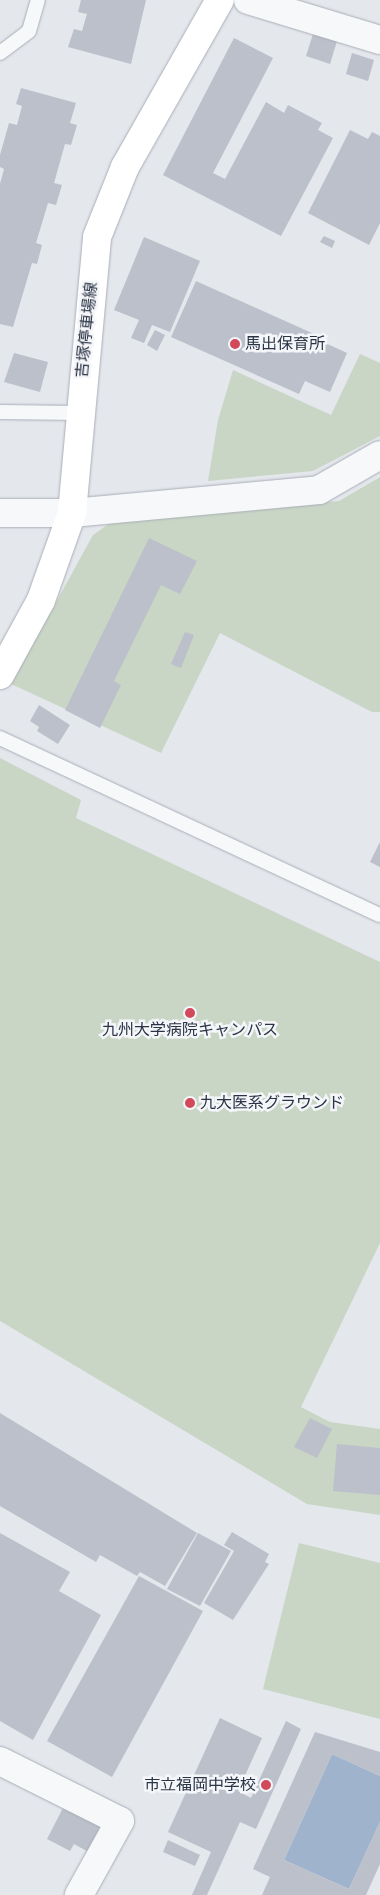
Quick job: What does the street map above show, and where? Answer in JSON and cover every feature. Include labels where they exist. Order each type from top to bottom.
[{"type":"main road","name":"吉塚停車場線","points":[[0,675],[41,600],[72,513],[79,412],[97,237],[125,167],[220,0]]},
{"type":"street","points":[[248,0],[380,40]]},
{"type":"street","points":[[0,513],[72,513],[319,490],[380,455]]},
{"type":"street","points":[[0,1762],[120,1821],[80,1895]]},
{"type":"lane","points":[[0,53],[29,31],[38,0]]},
{"type":"lane","points":[[0,412],[79,412]]},
{"type":"lane","points":[[0,738],[380,916]]},
{"type":"green space","points":[[360,354],[380,363],[380,436],[313,471],[208,481],[218,420],[233,370],[331,415]]},
{"type":"green space","points":[[380,477],[380,712],[372,712],[220,633],[161,753],[11,684],[93,535],[117,518],[339,501]]},
{"type":"green space","name":"九大医系グラウンド","points":[[0,758],[81,800],[76,818],[380,962],[380,1243],[301,1407],[330,1422],[380,1429],[380,1515],[307,1504],[0,1321]]},
{"type":"green space","points":[[299,1543],[380,1563],[380,1719],[263,1689]]},
{"type":"water","points":[[332,1754],[380,1776],[380,1822],[349,1889],[284,1860]]},
{"type":"building","points":[[81,0],[146,0],[131,64],[68,47],[74,29],[82,31],[87,14],[78,12]]},
{"type":"building","points":[[313,34],[337,41],[330,64],[306,56]]},
{"type":"building","points":[[234,38],[273,58],[213,173],[225,179],[266,102],[284,113],[288,105],[322,123],[318,130],[333,138],[281,236],[163,175]]},
{"type":"building","points":[[352,53],[374,60],[368,81],[346,74]]},
{"type":"building","points":[[21,88],[76,103],[70,123],[77,125],[71,145],[65,144],[54,183],[62,185],[56,205],[48,203],[36,243],[42,245],[37,264],[32,263],[13,327],[0,324],[0,184],[4,169],[0,167],[0,155],[9,123],[17,125],[22,106],[16,104]]},
{"type":"building","points":[[350,130],[368,139],[372,132],[380,136],[380,223],[369,245],[308,213]]},
{"type":"building","points":[[324,236],[335,241],[332,248],[320,242]]},
{"type":"building","points":[[144,237],[200,261],[170,332],[152,325],[144,343],[131,338],[139,320],[114,310]]},
{"type":"building","points":[[196,281],[323,338],[321,341],[347,353],[330,392],[305,381],[299,394],[171,337]]},
{"type":"building","points":[[155,330],[165,335],[157,351],[147,345]]},
{"type":"building","points":[[14,353],[48,362],[40,392],[4,382]]},
{"type":"building","points":[[149,538],[197,561],[180,594],[161,585],[114,681],[121,685],[100,728],[65,710]]},
{"type":"building","points":[[185,632],[194,635],[181,668],[171,664]]},
{"type":"building","points":[[39,705],[70,725],[58,744],[37,731],[39,727],[30,721]]},
{"type":"building","points":[[380,842],[380,867],[370,862]]},
{"type":"building","points":[[0,1413],[197,1533],[165,1586],[140,1572],[137,1576],[100,1555],[96,1562],[0,1506]]},
{"type":"building","points":[[310,1418],[332,1429],[317,1458],[294,1447]]},
{"type":"building","points":[[337,1444],[380,1448],[380,1495],[333,1491]]},
{"type":"building","points":[[232,1532],[269,1554],[265,1562],[269,1564],[233,1620],[204,1603],[234,1551],[224,1545]]},
{"type":"building","points":[[0,1533],[70,1572],[59,1591],[101,1615],[33,1740],[0,1721]]},
{"type":"building","points":[[198,1533],[231,1551],[200,1606],[167,1589]]},
{"type":"building","points":[[139,1576],[203,1611],[112,1777],[47,1741]]},
{"type":"building","points":[[220,1718],[262,1738],[238,1791],[251,1798],[286,1721],[301,1729],[256,1829],[240,1822],[207,1895],[192,1895],[211,1852],[168,1832]]},
{"type":"building","points":[[315,1732],[380,1752],[380,1776],[332,1754],[284,1860],[349,1889],[380,1822],[380,1864],[366,1895],[262,1895],[270,1877],[253,1869]]},
{"type":"building","points":[[64,1806],[104,1823],[94,1855],[74,1844],[70,1851],[47,1839]]},
{"type":"building","points":[[168,1840],[200,1855],[195,1866],[163,1852]]},
{"type":"place","name":"馬出保育所","points":[[235,344]]},
{"type":"place","name":"九州大学病院キャンパス","points":[[190,1013]]},
{"type":"place","name":"九大医系グラウンド","points":[[190,1103]]},
{"type":"place","name":"市立福岡中学校","points":[[266,1785]]}]
